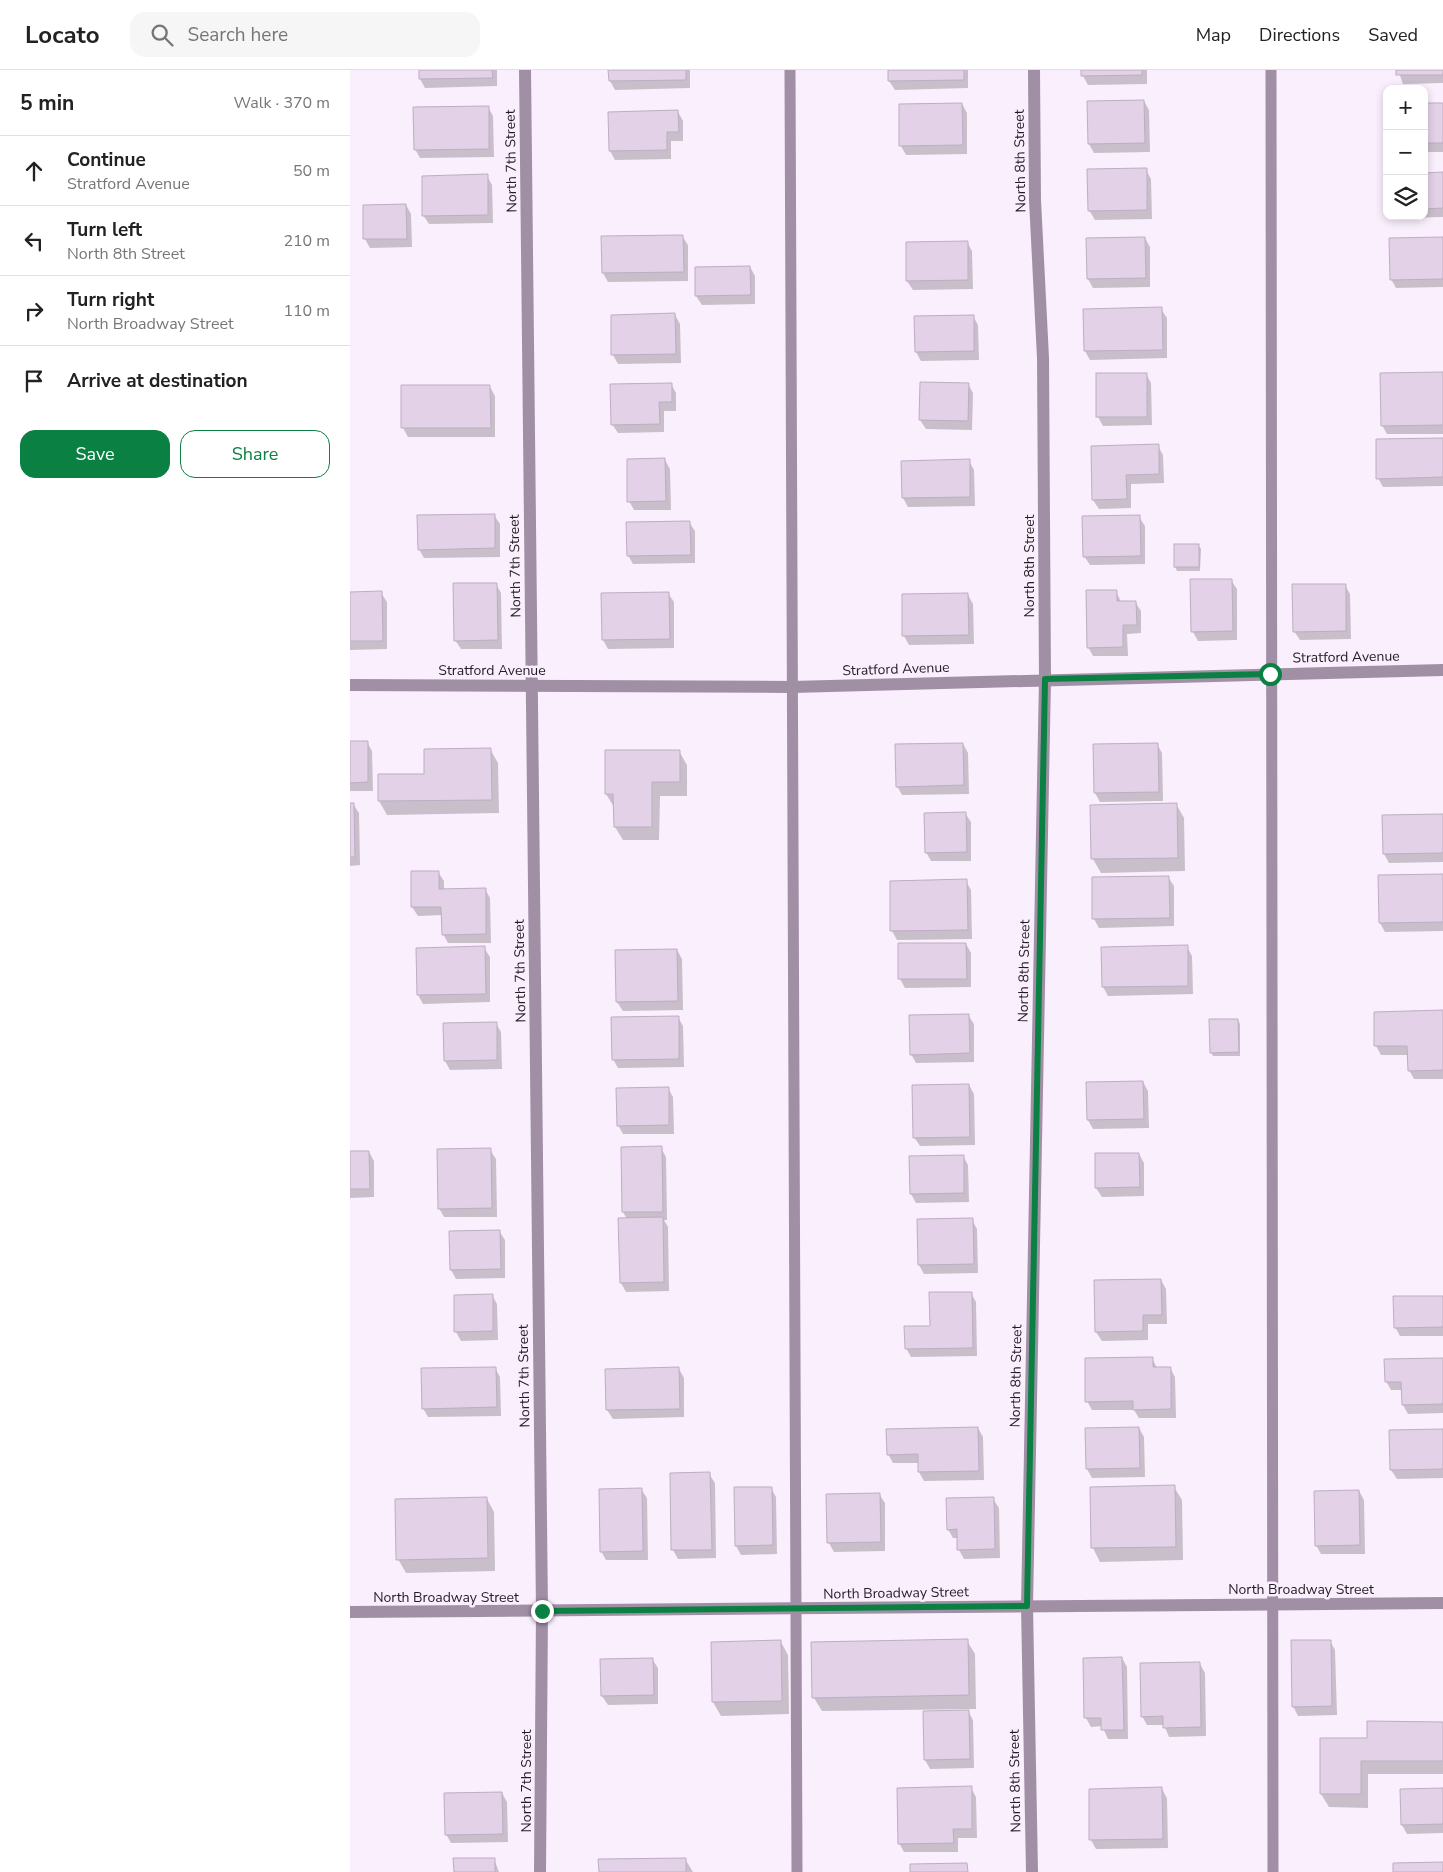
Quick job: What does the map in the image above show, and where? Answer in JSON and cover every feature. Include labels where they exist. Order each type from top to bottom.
[{"type":"street","name":"North 7th Street","points":[[525,70],[542,1611],[540,1872]]},
{"type":"street","name":"North 8th Street","points":[[1032,1872],[1027,1606],[1045,679],[1042,358],[1035,200],[1034,70]]},
{"type":"street","name":"Stratford Avenue","points":[[350,685],[792,687],[1443,670]]},
{"type":"street","name":"North Broadway Street","points":[[350,1612],[1443,1603]]},
{"type":"lane","points":[[790,70],[797,1872]]},
{"type":"lane","points":[[1271,70],[1270,674],[1273,1872]]},
{"type":"building","points":[[419,70],[492,70],[493,78],[419,79]]},
{"type":"building","points":[[608,70],[686,70],[686,80],[609,81]]},
{"type":"building","points":[[888,70],[964,70],[964,80],[888,81]]},
{"type":"building","points":[[1081,70],[1142,70],[1142,75],[1081,76]]},
{"type":"building","points":[[1396,70],[1443,70],[1443,75],[1396,75]]},
{"type":"building","points":[[1144,100],[1145,143],[1088,144],[1087,101]]},
{"type":"building","points":[[962,103],[963,145],[899,146],[899,104]]},
{"type":"building","points":[[1428,103],[1443,103],[1443,143],[1428,143]]},
{"type":"building","points":[[489,106],[489,149],[414,150],[413,107]]},
{"type":"building","points":[[678,110],[679,132],[667,132],[667,150],[609,151],[608,112]]},
{"type":"building","points":[[1147,168],[1147,210],[1088,211],[1087,169]]},
{"type":"building","points":[[1443,172],[1443,208],[1428,209],[1428,173]]},
{"type":"building","points":[[488,174],[488,215],[422,216],[422,176]]},
{"type":"building","points":[[406,204],[407,239],[363,239],[363,205]]},
{"type":"building","points":[[683,235],[684,272],[602,273],[601,236]]},
{"type":"building","points":[[1145,237],[1146,278],[1087,279],[1086,238]]},
{"type":"building","points":[[1443,237],[1443,279],[1390,280],[1389,238]]},
{"type":"building","points":[[968,241],[968,280],[906,281],[906,242]]},
{"type":"building","points":[[750,266],[751,295],[695,296],[695,267]]},
{"type":"building","points":[[1162,307],[1163,350],[1084,351],[1083,309]]},
{"type":"building","points":[[675,313],[676,354],[611,355],[611,315]]},
{"type":"building","points":[[974,315],[974,351],[915,352],[914,316]]},
{"type":"building","points":[[1443,372],[1443,425],[1381,426],[1380,373]]},
{"type":"building","points":[[1096,373],[1147,373],[1147,417],[1096,417]]},
{"type":"building","points":[[920,382],[969,383],[968,421],[919,420]]},
{"type":"building","points":[[672,383],[672,402],[659,402],[660,424],[611,425],[610,384]]},
{"type":"building","points":[[401,385],[490,385],[491,428],[401,428]]},
{"type":"building","points":[[1443,438],[1443,477],[1376,479],[1376,439]]},
{"type":"building","points":[[1159,444],[1159,474],[1126,475],[1127,499],[1092,500],[1091,446]]},
{"type":"building","points":[[665,458],[666,501],[627,502],[627,459]]},
{"type":"building","points":[[970,459],[970,497],[902,498],[901,461]]},
{"type":"building","points":[[495,514],[495,548],[418,550],[417,515]]},
{"type":"building","points":[[1140,515],[1141,556],[1083,557],[1082,516]]},
{"type":"building","points":[[690,521],[691,555],[627,556],[626,522]]},
{"type":"building","points":[[1174,544],[1199,544],[1199,567],[1174,567]]},
{"type":"building","points":[[1190,579],[1232,579],[1233,631],[1191,632]]},
{"type":"building","points":[[453,583],[497,583],[498,640],[454,641]]},
{"type":"building","points":[[1292,584],[1346,584],[1346,631],[1293,632]]},
{"type":"building","points":[[1086,590],[1117,590],[1117,601],[1136,601],[1137,625],[1123,625],[1123,647],[1087,648]]},
{"type":"building","points":[[382,591],[383,641],[350,641],[350,592]]},
{"type":"building","points":[[669,592],[670,639],[602,640],[601,593]]},
{"type":"building","points":[[968,593],[969,635],[902,636],[902,594]]},
{"type":"building","points":[[350,741],[368,741],[368,782],[350,783]]},
{"type":"building","points":[[963,743],[964,785],[896,787],[895,744]]},
{"type":"building","points":[[1158,743],[1159,792],[1094,793],[1093,744]]},
{"type":"building","points":[[491,748],[492,800],[378,801],[378,774],[424,774],[424,749]]},
{"type":"building","points":[[605,750],[680,750],[680,782],[652,782],[652,827],[614,827],[613,794],[605,794]]},
{"type":"building","points":[[350,803],[354,803],[355,857],[350,857]]},
{"type":"building","points":[[1177,803],[1178,858],[1091,859],[1090,805]]},
{"type":"building","points":[[966,812],[967,852],[925,853],[924,813]]},
{"type":"building","points":[[1443,814],[1443,853],[1383,854],[1382,815]]},
{"type":"building","points":[[411,871],[439,871],[439,889],[486,888],[486,934],[442,935],[441,907],[411,907]]},
{"type":"building","points":[[1443,874],[1443,922],[1379,923],[1378,875]]},
{"type":"building","points":[[1169,876],[1170,918],[1092,919],[1092,877]]},
{"type":"building","points":[[967,879],[968,930],[890,931],[890,881]]},
{"type":"building","points":[[898,943],[966,943],[967,979],[898,979]]},
{"type":"building","points":[[1188,945],[1188,986],[1102,987],[1101,947]]},
{"type":"building","points":[[485,946],[486,994],[417,995],[416,948]]},
{"type":"building","points":[[677,949],[678,1001],[616,1002],[615,950]]},
{"type":"building","points":[[1443,1010],[1443,1070],[1408,1071],[1407,1046],[1374,1046],[1374,1012]]},
{"type":"building","points":[[969,1014],[970,1053],[910,1055],[909,1015]]},
{"type":"building","points":[[679,1016],[679,1059],[612,1060],[611,1017]]},
{"type":"building","points":[[1209,1019],[1238,1019],[1239,1052],[1210,1053]]},
{"type":"building","points":[[497,1022],[497,1060],[444,1061],[443,1023]]},
{"type":"building","points":[[1143,1081],[1144,1119],[1087,1120],[1086,1082]]},
{"type":"building","points":[[969,1084],[970,1137],[913,1138],[912,1085]]},
{"type":"building","points":[[669,1087],[669,1125],[617,1126],[616,1088]]},
{"type":"building","points":[[662,1146],[663,1212],[622,1212],[621,1147]]},
{"type":"building","points":[[491,1148],[492,1208],[438,1209],[437,1149]]},
{"type":"building","points":[[350,1151],[369,1151],[370,1189],[350,1189]]},
{"type":"building","points":[[1095,1153],[1139,1153],[1140,1187],[1095,1188]]},
{"type":"building","points":[[964,1155],[964,1193],[910,1194],[909,1156]]},
{"type":"building","points":[[663,1217],[664,1282],[620,1283],[618,1218]]},
{"type":"building","points":[[973,1218],[974,1264],[918,1265],[917,1219]]},
{"type":"building","points":[[500,1230],[501,1269],[450,1270],[449,1231]]},
{"type":"building","points":[[1161,1279],[1162,1315],[1143,1315],[1143,1331],[1095,1332],[1094,1280]]},
{"type":"building","points":[[929,1292],[972,1292],[973,1348],[905,1349],[904,1326],[930,1326]]},
{"type":"building","points":[[493,1294],[493,1331],[454,1332],[454,1295]]},
{"type":"building","points":[[1393,1296],[1443,1296],[1443,1327],[1394,1328]]},
{"type":"building","points":[[1153,1357],[1153,1367],[1171,1367],[1171,1409],[1133,1410],[1133,1401],[1085,1402],[1085,1358]]},
{"type":"building","points":[[1443,1358],[1443,1404],[1402,1405],[1401,1382],[1385,1382],[1384,1359]]},
{"type":"building","points":[[496,1367],[497,1407],[422,1409],[421,1368]]},
{"type":"building","points":[[679,1367],[680,1409],[606,1410],[605,1369]]},
{"type":"building","points":[[978,1427],[979,1471],[918,1472],[918,1454],[887,1455],[886,1429]]},
{"type":"building","points":[[1139,1427],[1140,1468],[1086,1469],[1085,1428]]},
{"type":"building","points":[[1443,1429],[1443,1469],[1390,1470],[1389,1430]]},
{"type":"building","points":[[710,1472],[712,1550],[671,1550],[670,1473]]},
{"type":"building","points":[[1175,1485],[1176,1547],[1091,1548],[1090,1487]]},
{"type":"building","points":[[734,1487],[772,1487],[773,1545],[735,1546]]},
{"type":"building","points":[[642,1488],[643,1551],[600,1552],[599,1489]]},
{"type":"building","points":[[1359,1490],[1360,1545],[1315,1546],[1314,1491]]},
{"type":"building","points":[[880,1493],[881,1542],[827,1543],[826,1494]]},
{"type":"building","points":[[487,1497],[488,1558],[396,1560],[395,1499]]},
{"type":"building","points":[[994,1497],[995,1549],[957,1550],[957,1529],[947,1530],[946,1498]]},
{"type":"building","points":[[968,1639],[969,1695],[812,1698],[811,1642]]},
{"type":"building","points":[[781,1640],[782,1701],[712,1702],[711,1642]]},
{"type":"building","points":[[1291,1640],[1331,1640],[1332,1706],[1292,1707]]},
{"type":"building","points":[[1122,1657],[1124,1730],[1101,1730],[1101,1718],[1084,1718],[1083,1658]]},
{"type":"building","points":[[653,1658],[654,1695],[601,1696],[600,1659]]},
{"type":"building","points":[[1200,1662],[1201,1727],[1163,1728],[1163,1716],[1141,1717],[1140,1663]]},
{"type":"building","points":[[969,1710],[970,1759],[924,1760],[923,1711]]},
{"type":"building","points":[[1367,1721],[1443,1722],[1443,1761],[1361,1761],[1361,1794],[1320,1794],[1320,1738],[1367,1738]]},
{"type":"building","points":[[972,1786],[972,1829],[953,1829],[954,1843],[898,1844],[897,1788]]},
{"type":"building","points":[[1162,1787],[1163,1839],[1089,1840],[1089,1789]]},
{"type":"building","points":[[1443,1788],[1443,1824],[1401,1825],[1400,1789]]},
{"type":"building","points":[[502,1792],[503,1834],[445,1835],[444,1793]]},
{"type":"building","points":[[453,1858],[495,1858],[495,1872],[454,1872]]},
{"type":"building","points":[[686,1858],[686,1872],[599,1872],[598,1859]]},
{"type":"building","points":[[1443,1862],[1443,1872],[1393,1872],[1393,1863]]},
{"type":"building","points":[[967,1863],[968,1872],[910,1872],[910,1864]]},
{"type":"route","points":[[542,1611],[1027,1606],[1045,679],[1270,674]]}]
